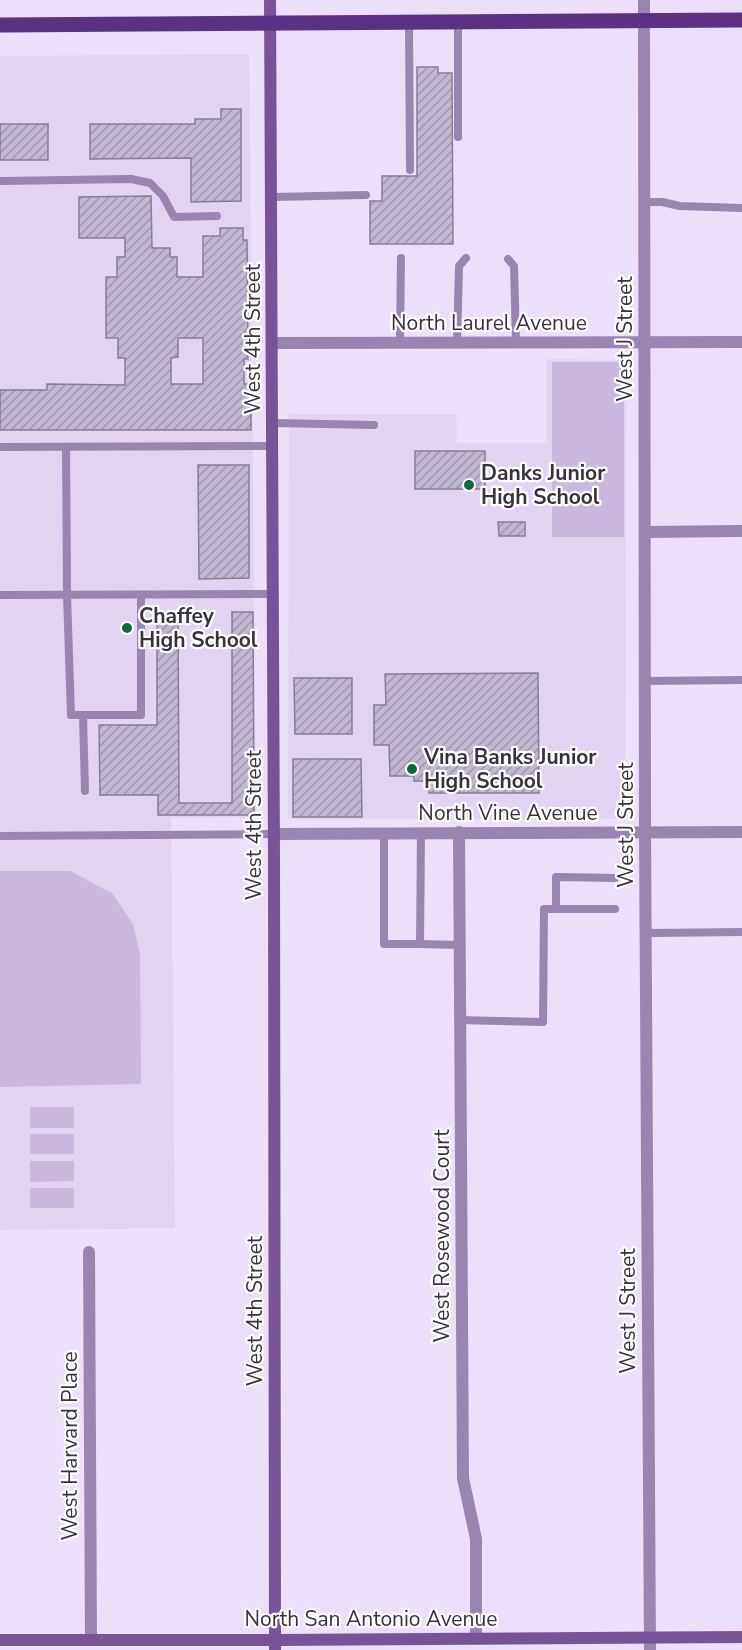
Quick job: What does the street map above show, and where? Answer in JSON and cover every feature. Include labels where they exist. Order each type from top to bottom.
[{"type":"main road","name":"West 4th Street","points":[[270,0],[275,1645]]},
{"type":"main road","points":[[0,25],[742,20]]},
{"type":"main road","name":"North San Antonio Avenue","points":[[0,1640],[91,1640],[161,1645],[275,1645],[476,1638],[650,1644],[742,1637]]},
{"type":"street","name":"West J Street","points":[[644,0],[645,833],[650,1644]]},
{"type":"street","name":"North Laurel Avenue","points":[[272,343],[742,342]]},
{"type":"street","points":[[646,532],[742,531]]},
{"type":"street","name":"West Rosewood Court","points":[[459,832],[464,1478],[476,1539],[476,1638]]},
{"type":"street","name":"North Vine Avenue","points":[[274,834],[742,832]]},
{"type":"street","name":"West Harvard Place","points":[[89,1252],[91,1640]]},
{"type":"lane","points":[[458,22],[458,137]]},
{"type":"lane","points":[[409,23],[410,170]]},
{"type":"lane","points":[[0,181],[131,179],[150,183],[164,196],[174,217],[217,216]]},
{"type":"lane","points":[[272,197],[366,195]]},
{"type":"lane","points":[[644,202],[662,202],[680,206],[742,207]]},
{"type":"lane","points":[[400,343],[401,258]]},
{"type":"lane","points":[[457,343],[459,266],[466,258]]},
{"type":"lane","points":[[508,260],[514,266],[516,343]]},
{"type":"lane","points":[[273,423],[374,425]]},
{"type":"lane","points":[[0,447],[273,446]]},
{"type":"lane","points":[[66,447],[71,715],[141,715],[141,595]]},
{"type":"lane","points":[[0,595],[273,594]]},
{"type":"lane","points":[[645,681],[742,680]]},
{"type":"lane","points":[[83,715],[85,791]]},
{"type":"lane","points":[[384,832],[384,944],[460,945]]},
{"type":"lane","points":[[420,945],[421,832]]},
{"type":"lane","points":[[0,836],[274,834]]},
{"type":"lane","points":[[556,909],[556,877],[615,878]]},
{"type":"lane","points":[[460,1020],[543,1022],[544,909],[615,909]]},
{"type":"lane","points":[[646,933],[742,932]]},
{"type":"shaded area","name":"Chaffey High School","points":[[249,54],[256,817],[171,818],[175,1228],[0,1230],[0,56]]},
{"type":"shaded area","points":[[547,359],[626,360],[625,819],[288,819],[289,414],[456,414],[457,443],[547,443]]},
{"type":"shaded area","points":[[552,362],[624,362],[624,537],[552,537]]},
{"type":"shaded area","points":[[0,871],[70,871],[112,893],[133,924],[140,954],[141,1084],[0,1087]]},
{"type":"shaded area","points":[[30,1107],[74,1107],[74,1128],[30,1128]]},
{"type":"shaded area","points":[[30,1134],[74,1134],[74,1154],[30,1154]]},
{"type":"shaded area","points":[[30,1161],[74,1161],[74,1181],[30,1182]]},
{"type":"shaded area","points":[[30,1188],[74,1188],[74,1208],[30,1208]]},
{"type":"building","points":[[417,67],[438,67],[438,73],[452,73],[453,244],[370,244],[370,201],[382,201],[382,176],[417,176]]},
{"type":"building","points":[[221,109],[241,109],[241,201],[191,202],[191,158],[90,159],[90,124],[195,124],[195,119],[221,119]]},
{"type":"building","points":[[0,124],[48,124],[48,160],[0,160]]},
{"type":"building","points":[[151,196],[152,248],[170,248],[170,257],[177,257],[177,277],[203,277],[203,236],[220,236],[220,228],[243,228],[243,240],[247,240],[248,359],[244,359],[244,384],[251,384],[251,430],[0,430],[0,390],[47,390],[47,384],[125,385],[125,358],[118,358],[118,338],[106,338],[106,277],[117,277],[117,257],[125,257],[125,238],[79,238],[79,197]],"holes":[[[178,338],[203,338],[203,384],[171,384],[171,358],[178,357]]]},
{"type":"building","points":[[415,451],[485,451],[485,489],[415,489]]},
{"type":"building","points":[[198,465],[249,465],[249,578],[199,579]]},
{"type":"building","points":[[498,522],[525,522],[525,536],[499,536]]},
{"type":"building","points":[[157,612],[178,612],[179,803],[232,803],[232,612],[253,612],[254,815],[158,815],[158,795],[100,795],[99,725],[157,725]]},
{"type":"building","points":[[538,673],[539,793],[429,793],[429,781],[414,781],[414,776],[390,776],[389,745],[374,745],[374,705],[386,705],[385,674]]},
{"type":"building","points":[[294,678],[352,678],[352,734],[295,734]]},
{"type":"building","points":[[293,759],[361,759],[362,817],[293,817]]},
{"type":"place","name":"Danks Junior High School","points":[[469,485]]},
{"type":"place","name":"Chaffey High School","points":[[127,628]]},
{"type":"place","name":"Vina Banks Junior High School","points":[[412,769]]}]
